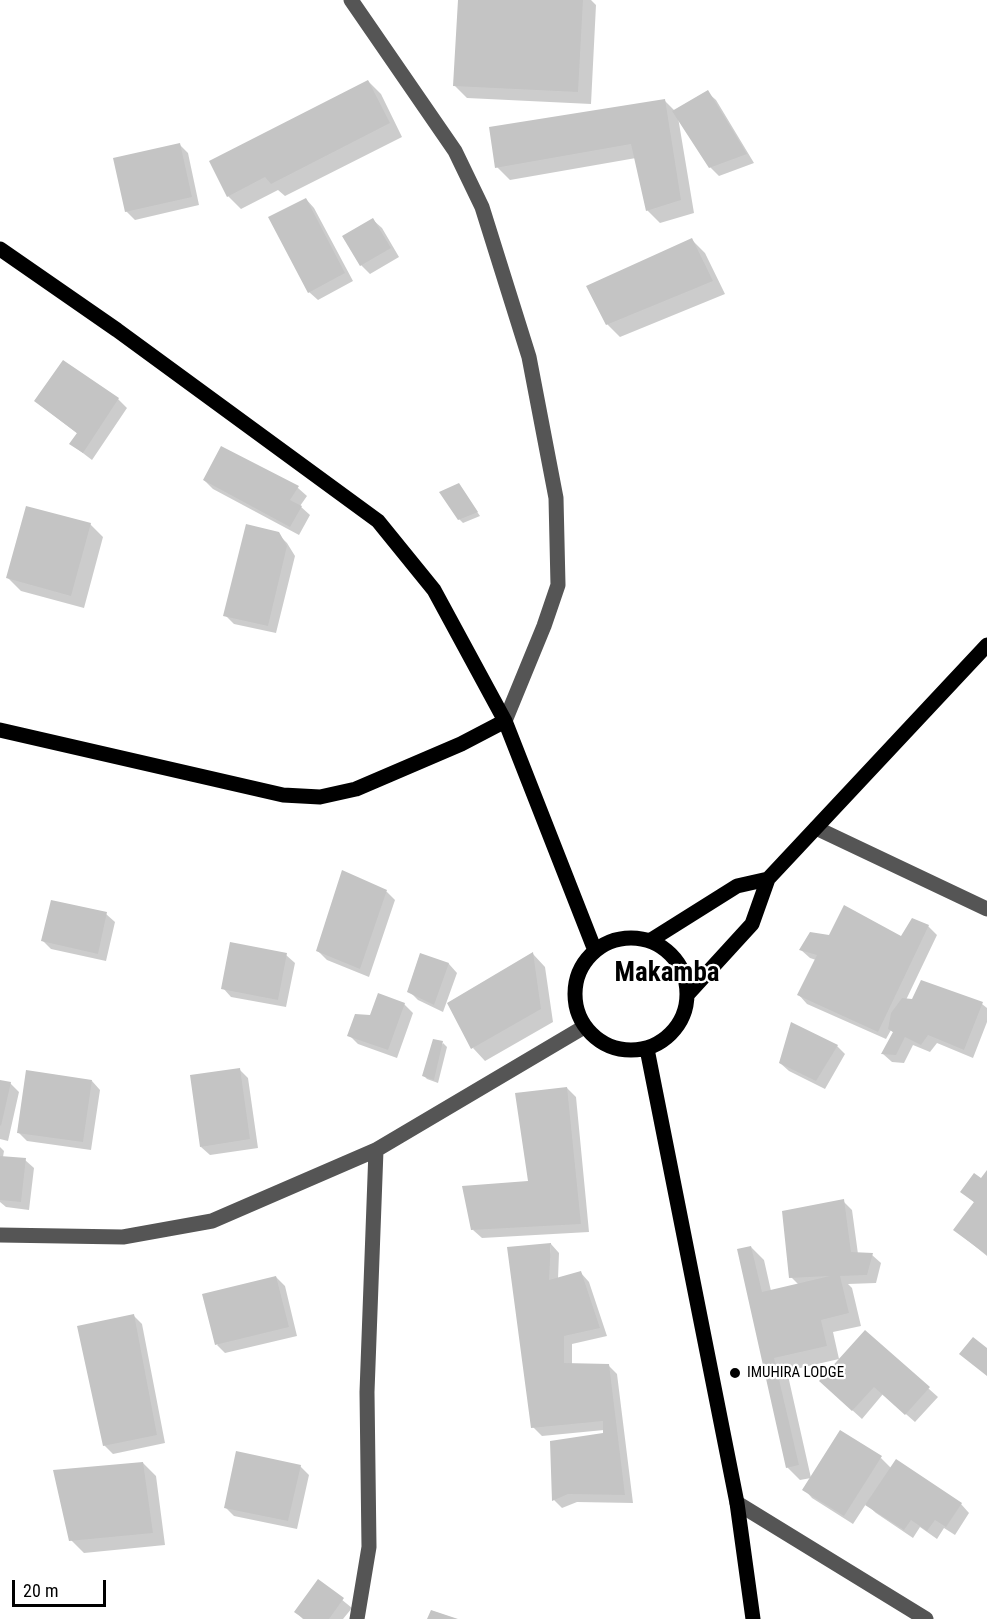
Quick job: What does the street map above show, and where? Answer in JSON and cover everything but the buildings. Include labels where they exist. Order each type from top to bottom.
[{"type":"main road","points":[[0,249],[117,330],[378,521],[434,590],[505,721],[594,948]]},
{"type":"main road","points":[[688,994],[752,924],[768,879],[987,645]]},
{"type":"main road","points":[[0,730],[283,795],[320,797],[356,789],[461,744],[505,721]]},
{"type":"main road","points":[[651,940],[737,886],[768,879]]},
{"type":"main road","points":[[624,937],[651,940],[670,952],[683,971],[688,994],[682,1018],[668,1037],[647,1049],[624,1051],[601,1043],[584,1027],[573,999],[579,969],[594,948],[624,937]]},
{"type":"main road","points":[[647,1049],[738,1503],[753,1619]]},
{"type":"street","points":[[351,0],[455,151],[482,207],[529,357],[556,498],[558,585],[544,626],[505,721]]},
{"type":"street","points":[[816,828],[987,909]]},
{"type":"street","points":[[0,1235],[123,1237],[212,1221],[376,1150],[584,1027]]},
{"type":"street","points":[[357,1619],[369,1547],[367,1392],[376,1150]]},
{"type":"street","points":[[738,1503],[926,1619]]},
{"type":"place","name":"IMUHIRA LODGE","points":[[735,1373]]},
{"type":"district","name":"Makamba","points":[[667,974]]}]
